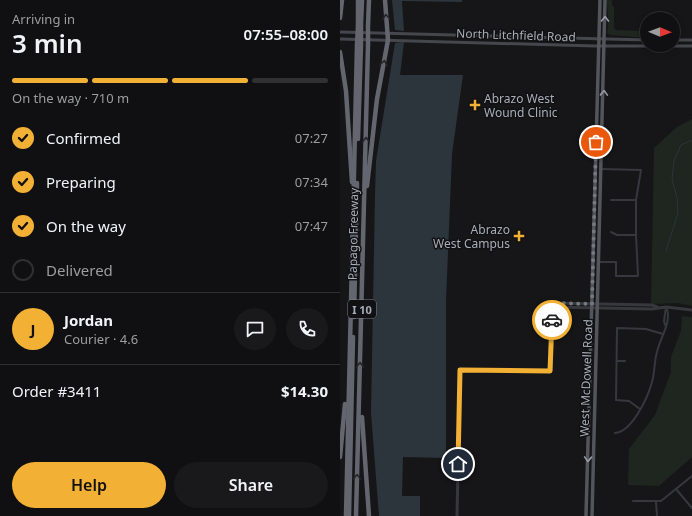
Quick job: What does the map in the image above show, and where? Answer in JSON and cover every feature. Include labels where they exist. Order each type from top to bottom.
[{"type":"highway","points":[[340,18],[342,0]]},
{"type":"highway","name":"Papago Freeway","points":[[346,516],[359,45],[358,0]]},
{"type":"highway","points":[[359,25],[362,0]]},
{"type":"highway","name":"Papago Freeway","points":[[356,516],[369,0]]},
{"type":"highway","points":[[364,193],[368,181],[377,99],[388,40],[385,0]]},
{"type":"highway","points":[[349,516],[359,45]]},
{"type":"highway","points":[[340,52],[346,98],[354,197]]},
{"type":"highway","points":[[340,457],[346,380],[349,371]]},
{"type":"highway","points":[[359,404],[369,516]]},
{"type":"main road","name":"West McDowell Road","points":[[586,516],[600,0]]},
{"type":"main road","name":"West McDowell Road","points":[[592,516],[605,0]]},
{"type":"main road","name":"North Litchfield Road","points":[[340,32],[640,40]]},
{"type":"main road","name":"North Litchfield Road","points":[[340,39],[598,46],[692,46]]},
{"type":"main road","points":[[680,40],[692,40]]},
{"type":"main road","points":[[596,118],[603,118]]},
{"type":"main road","points":[[588,439],[594,439]]},
{"type":"street","points":[[599,262],[616,262],[616,276],[638,276],[636,200],[641,170],[601,169]]},
{"type":"street","points":[[611,200],[636,200]]},
{"type":"street","points":[[610,232],[617,235],[636,236]]},
{"type":"street","points":[[457,516],[460,370],[550,371],[552,303],[592,306]]},
{"type":"street","points":[[552,308],[652,305],[657,307],[692,310]]},
{"type":"street","points":[[615,433],[621,433],[627,427],[640,409],[652,383],[657,352],[668,312],[666,307]]},
{"type":"street","points":[[640,409],[629,401],[616,400],[618,328],[646,329],[663,334]]},
{"type":"street","points":[[617,361],[625,361]]},
{"type":"street","points":[[633,501],[656,502],[665,499],[692,476]]},
{"type":"street","points":[[676,489],[692,508]]},
{"type":"street","points":[[656,502],[657,516]]},
{"type":"shaded area","points":[[392,0],[462,0],[462,2],[402,1],[404,31],[395,30]]},
{"type":"shaded area","points":[[607,0],[612,0],[612,6],[614,6],[614,28],[616,30],[640,31],[640,37],[610,35],[607,33]]},
{"type":"shaded area","points":[[404,42],[400,75],[463,75],[452,154],[446,301],[446,458],[403,457],[402,496],[420,496],[420,516],[379,516],[371,413],[376,161],[395,43]]},
{"type":"shaded area","points":[[692,119],[692,306],[678,303],[651,304],[654,148],[677,127]]},
{"type":"shaded area","points":[[682,316],[692,317],[692,457],[659,486],[628,485],[629,449],[655,415],[671,372],[671,357],[681,331]]},
{"type":"waterway","points":[[666,251],[678,213],[677,198],[672,179],[674,161],[681,145],[692,140]]},
{"type":"way so far","points":[[552,320],[552,303],[592,304],[596,142]]},
{"type":"place","name":"Abrazo West Wound Clinic","points":[[475,105]]},
{"type":"place","name":"Abrazo West Campus","points":[[519,236]]},
{"type":"route","points":[[458,464],[460,370],[550,371],[552,320]]}]
